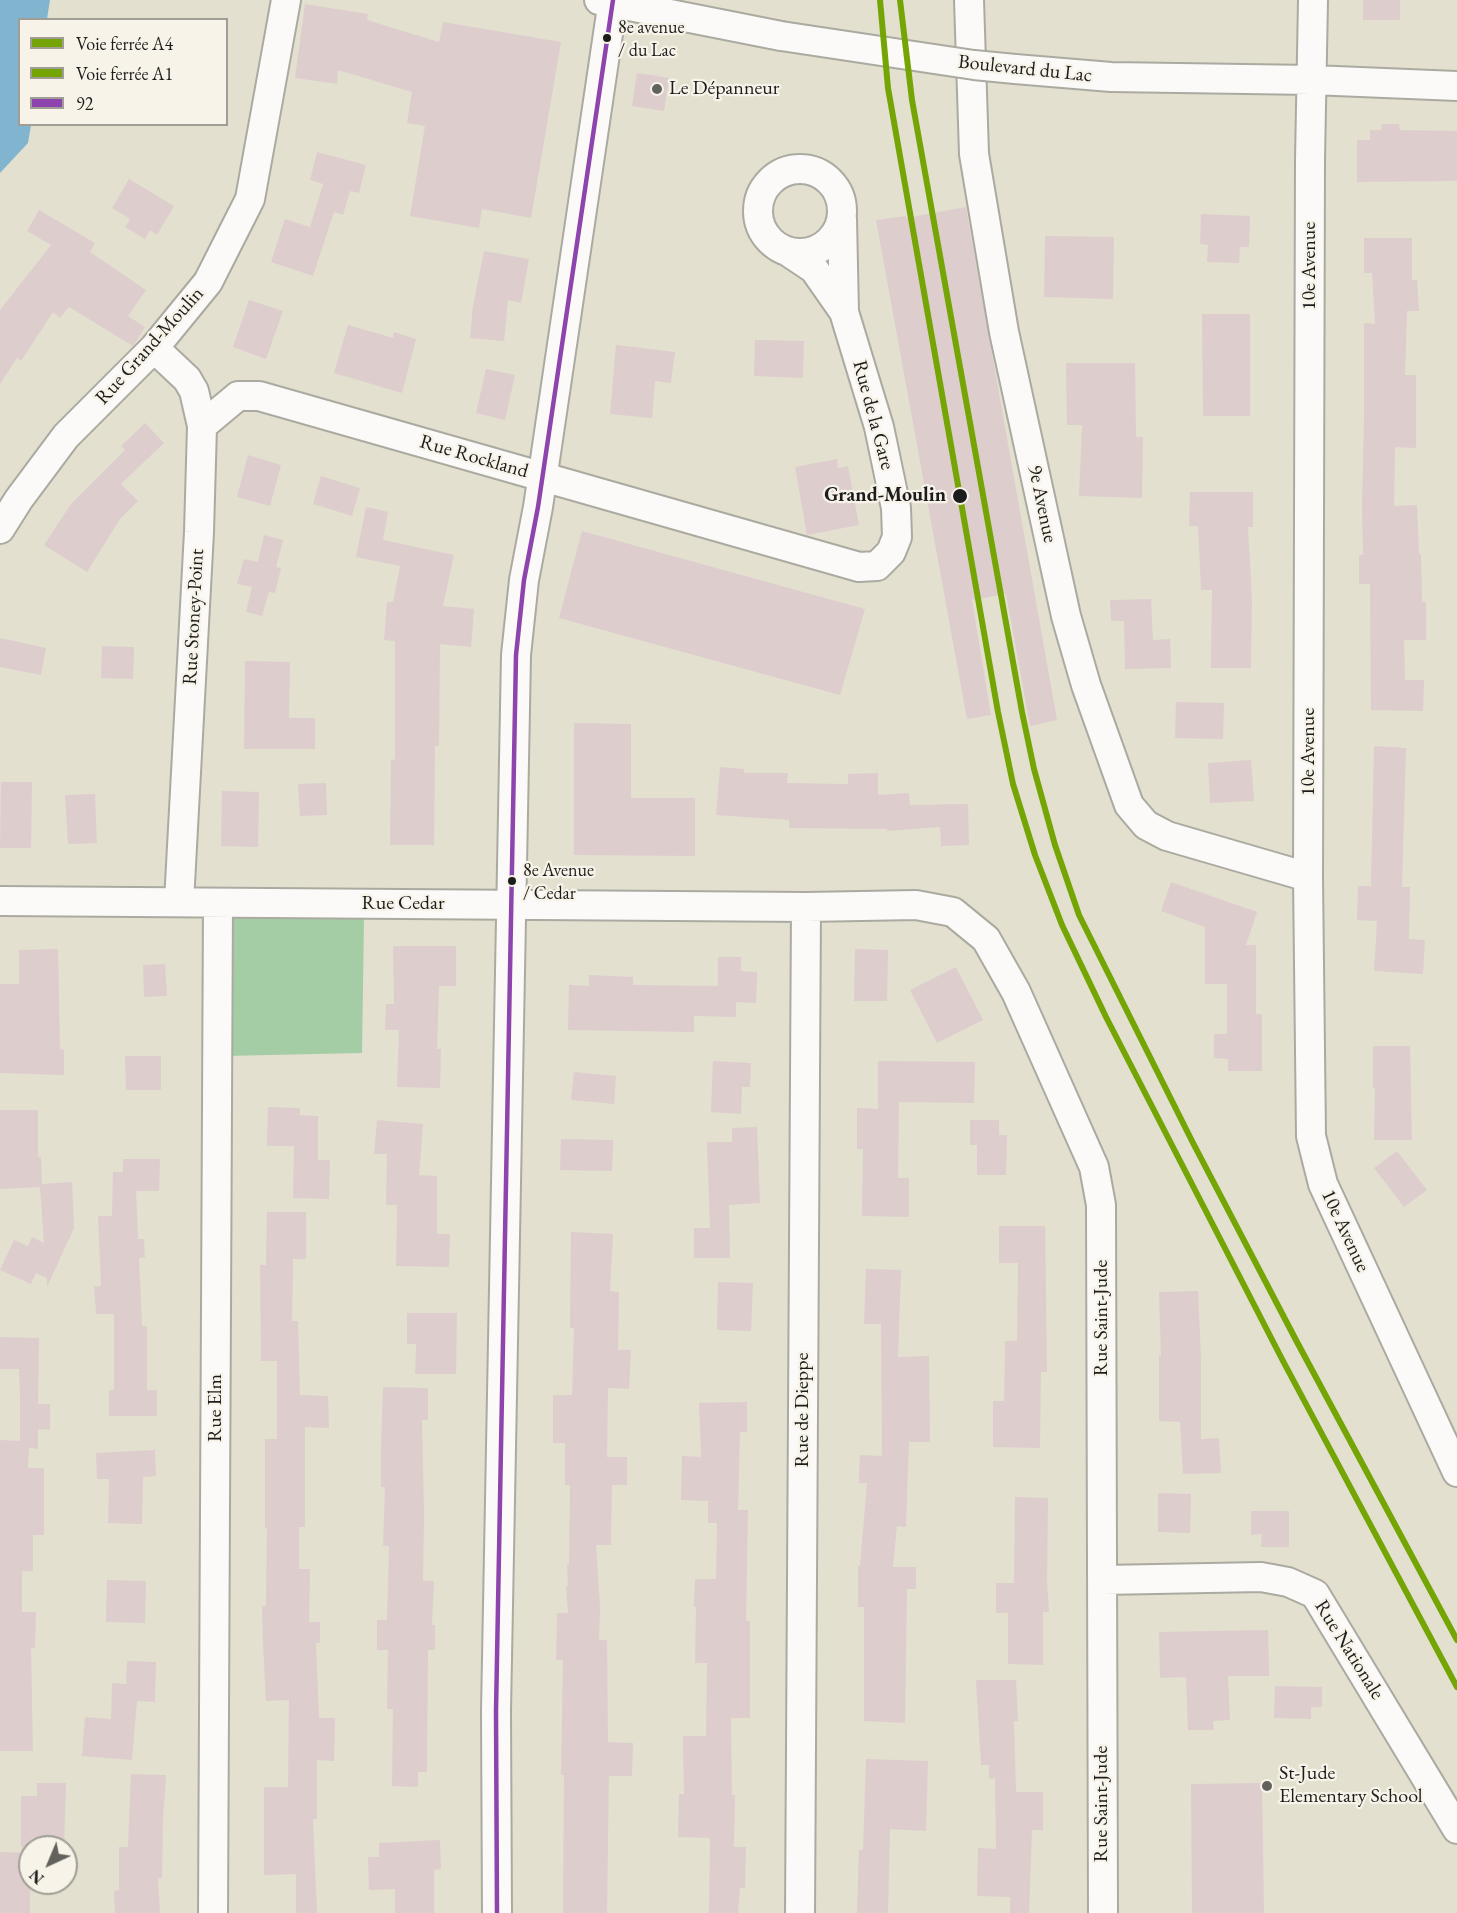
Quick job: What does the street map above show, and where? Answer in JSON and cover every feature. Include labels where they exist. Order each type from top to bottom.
[{"type":"street","name":"Rue Grand-Moulin","points":[[0,529],[19,499],[66,436],[154,348],[208,282],[250,199],[286,0]]},
{"type":"street","name":"9e Avenue","points":[[969,0],[974,154],[1004,332],[1066,616],[1086,685],[1129,805],[1146,825],[1167,836],[1308,877]]},
{"type":"street","name":"10e Avenue","points":[[1313,0],[1308,877],[1311,1136],[1323,1184],[1457,1472]]},
{"type":"street","name":"Boulevard du Lac","points":[[608,1],[781,36],[974,65],[1112,77],[1312,80],[1457,86]]},
{"type":"street","points":[[497,1913],[496,1710],[516,655],[524,580],[542,476],[608,1]]},
{"type":"street","points":[[800,169],[813,171],[835,188],[841,201],[842,216],[838,229],[830,241],[812,251],[790,253],[777,247],[760,226],[757,213],[759,199],[765,187],[774,177],[786,171],[800,169]]},
{"type":"street","name":"Rue de la Gare","points":[[842,216],[844,312],[879,427],[896,508],[897,537],[891,552],[877,566],[859,567]]},
{"type":"street","name":"Rue de la Gare","points":[[790,253],[814,269],[844,312]]},
{"type":"street","name":"Rue Stoney-Point","points":[[154,348],[187,379],[194,391],[202,426],[199,532],[179,902]]},
{"type":"street","name":"Rue Rockland","points":[[202,426],[238,396],[259,396],[859,567]]},
{"type":"street","name":"Rue Cedar","points":[[0,901],[806,907]]},
{"type":"street","name":"Rue Elm","points":[[213,1913],[218,903]]},
{"type":"street","name":"Rue Saint-Jude","points":[[806,907],[916,905],[953,912],[986,939],[1016,992],[1094,1167],[1101,1205],[1103,1913]]},
{"type":"street","name":"Rue de Dieppe","points":[[800,1913],[806,907]]},
{"type":"street","name":"Rue Nationale","points":[[1103,1580],[1261,1577],[1288,1582],[1315,1594],[1457,1828]]},
{"type":"green space","points":[[226,911],[364,918],[362,1053],[224,1056]]},
{"type":"water","points":[[0,0],[50,0],[47,18],[18,18],[18,126],[31,126],[28,143],[0,173]]},
{"type":"building","points":[[1363,0],[1400,0],[1400,20],[1363,20]]},
{"type":"building","points":[[305,4],[368,14],[367,20],[439,42],[443,22],[561,42],[531,218],[482,209],[479,228],[410,216],[425,126],[407,123],[412,92],[338,70],[337,84],[295,78]]},
{"type":"building","points":[[637,73],[669,78],[664,111],[632,106]]},
{"type":"building","points":[[1382,124],[1399,124],[1400,130],[1457,131],[1457,181],[1357,182],[1357,140],[1370,140],[1370,130],[1381,130]]},
{"type":"building","points":[[317,152],[366,165],[359,193],[350,191],[343,215],[334,212],[313,276],[271,262],[285,219],[310,227],[323,184],[310,180]]},
{"type":"building","points":[[129,179],[174,206],[157,235],[150,230],[145,239],[125,227],[130,219],[112,208]]},
{"type":"building","name":"Grand-Moulin","points":[[966,207],[1057,720],[1030,726],[1006,594],[972,600],[991,715],[967,719],[876,220],[906,216],[906,218]]},
{"type":"building","points":[[39,210],[95,243],[90,252],[146,290],[128,316],[145,327],[133,346],[69,307],[60,318],[53,312],[21,361],[17,358],[0,384],[0,310],[51,245],[27,231]]},
{"type":"building","points":[[1201,214],[1250,216],[1249,247],[1240,247],[1239,263],[1207,262],[1208,245],[1200,244]]},
{"type":"building","points":[[1045,236],[1114,237],[1113,299],[1044,297]]},
{"type":"building","points":[[1364,238],[1412,238],[1412,280],[1417,280],[1419,311],[1407,311],[1405,375],[1416,375],[1416,448],[1395,447],[1394,506],[1417,505],[1422,602],[1426,602],[1426,640],[1404,640],[1405,680],[1424,680],[1423,711],[1371,710],[1370,584],[1359,584],[1359,555],[1363,555],[1364,323],[1375,324],[1372,273],[1364,273]]},
{"type":"building","points":[[484,251],[529,259],[521,303],[508,300],[504,341],[470,338],[473,306]]},
{"type":"building","points":[[249,300],[283,311],[266,359],[233,347]]},
{"type":"building","points":[[1202,314],[1250,314],[1250,416],[1203,416]]},
{"type":"building","points":[[348,325],[393,338],[394,332],[416,339],[402,393],[334,373]]},
{"type":"building","points":[[755,340],[804,341],[803,378],[754,376]]},
{"type":"building","points":[[616,345],[675,352],[671,383],[655,381],[652,418],[610,414]]},
{"type":"building","points":[[1066,363],[1135,363],[1136,437],[1143,437],[1142,498],[1079,496],[1082,425],[1067,425]]},
{"type":"building","points":[[486,369],[515,375],[505,420],[476,413]]},
{"type":"building","points":[[145,423],[164,443],[121,484],[138,501],[120,519],[87,572],[44,545],[71,504],[125,450],[121,446]]},
{"type":"building","points":[[248,455],[281,465],[270,506],[237,497]]},
{"type":"building","points":[[837,459],[838,468],[848,466],[859,525],[807,535],[795,467]]},
{"type":"building","points":[[321,476],[360,488],[352,516],[313,504]]},
{"type":"building","points":[[1190,492],[1253,492],[1253,527],[1248,527],[1252,599],[1251,668],[1211,668],[1212,590],[1201,590],[1198,526],[1189,526]]},
{"type":"building","points":[[366,507],[388,512],[383,540],[454,555],[443,606],[474,609],[471,647],[440,644],[439,746],[435,746],[434,845],[390,845],[391,759],[395,760],[395,641],[384,640],[387,602],[393,602],[400,566],[356,557]]},
{"type":"building","points":[[582,531],[865,609],[840,695],[559,618]]},
{"type":"building","points":[[264,535],[283,540],[276,567],[281,568],[275,593],[269,592],[262,616],[246,612],[252,587],[237,584],[244,559],[258,562]]},
{"type":"building","points":[[1151,599],[1153,640],[1170,639],[1171,668],[1125,669],[1124,621],[1111,621],[1110,600]]},
{"type":"building","points":[[0,638],[46,648],[41,675],[0,667]]},
{"type":"building","points":[[102,646],[134,647],[133,679],[101,678]]},
{"type":"building","points":[[245,661],[290,662],[289,718],[315,718],[315,749],[244,749]]},
{"type":"building","points":[[1176,702],[1224,703],[1223,739],[1175,738]]},
{"type":"building","points":[[574,723],[631,724],[631,798],[695,798],[695,856],[574,855]]},
{"type":"building","points":[[1374,746],[1406,748],[1402,887],[1410,887],[1409,939],[1425,940],[1423,974],[1374,971],[1377,921],[1357,920],[1358,886],[1371,886]]},
{"type":"building","points":[[1251,760],[1254,801],[1210,803],[1208,763]]},
{"type":"building","points":[[720,767],[744,769],[744,773],[788,773],[787,783],[848,784],[848,774],[878,773],[878,795],[909,793],[910,805],[968,804],[969,845],[941,846],[940,827],[887,831],[887,829],[789,828],[789,820],[716,815]]},
{"type":"building","points":[[1,782],[32,782],[31,848],[0,848]]},
{"type":"building","points":[[326,783],[327,815],[300,816],[298,784]]},
{"type":"building","points":[[222,791],[259,792],[258,847],[221,846]]},
{"type":"building","points":[[95,794],[97,843],[68,844],[65,795]]},
{"type":"building","points":[[1171,882],[1257,912],[1246,945],[1256,945],[1256,1014],[1262,1014],[1262,1071],[1228,1071],[1228,1059],[1214,1058],[1214,1034],[1227,1034],[1227,984],[1205,984],[1205,927],[1161,911]]},
{"type":"building","points":[[393,946],[456,946],[456,986],[439,986],[437,1049],[441,1049],[440,1088],[397,1087],[399,1030],[385,1030],[386,1004],[394,1004]]},
{"type":"building","points":[[58,949],[60,1049],[64,1050],[64,1075],[0,1073],[0,984],[19,984],[19,950]]},
{"type":"building","points":[[855,949],[888,950],[887,1001],[854,1001]]},
{"type":"building","points":[[718,957],[741,957],[741,971],[757,972],[756,1003],[736,1002],[736,1017],[694,1016],[694,1032],[568,1030],[569,985],[589,986],[589,975],[633,977],[633,985],[718,986]]},
{"type":"building","points":[[165,964],[167,996],[144,997],[143,965]]},
{"type":"building","points":[[956,967],[983,1020],[937,1043],[910,990]]},
{"type":"building","points":[[1373,1046],[1410,1046],[1412,1140],[1374,1140]]},
{"type":"building","points":[[125,1056],[161,1056],[161,1090],[126,1090]]},
{"type":"building","points":[[713,1061],[751,1063],[750,1087],[742,1087],[741,1114],[711,1112]]},
{"type":"building","points":[[878,1061],[975,1062],[974,1103],[899,1102],[898,1178],[909,1178],[909,1217],[862,1216],[863,1149],[857,1149],[857,1108],[878,1109]]},
{"type":"building","points":[[574,1072],[616,1076],[614,1104],[571,1100]]},
{"type":"building","points":[[268,1107],[300,1108],[300,1115],[318,1116],[318,1160],[330,1160],[329,1199],[293,1198],[294,1146],[267,1146]]},
{"type":"building","points":[[0,1110],[38,1110],[38,1157],[41,1157],[42,1184],[72,1182],[74,1228],[47,1287],[47,1278],[36,1273],[31,1284],[0,1270],[14,1240],[28,1246],[32,1237],[44,1243],[40,1187],[0,1189]]},
{"type":"building","points":[[377,1120],[423,1124],[419,1175],[437,1176],[437,1234],[450,1234],[449,1267],[396,1266],[397,1205],[386,1205],[387,1154],[374,1154]]},
{"type":"building","points":[[970,1120],[999,1120],[999,1135],[1007,1135],[1006,1175],[977,1175],[977,1145],[970,1145]]},
{"type":"building","points":[[757,1127],[760,1203],[729,1205],[730,1258],[694,1258],[694,1228],[710,1228],[707,1142],[732,1142],[732,1128]]},
{"type":"building","points":[[561,1139],[613,1140],[612,1171],[560,1170]]},
{"type":"building","points":[[1397,1151],[1427,1190],[1404,1207],[1374,1168]]},
{"type":"building","points":[[123,1159],[160,1159],[159,1191],[136,1191],[138,1239],[144,1239],[145,1258],[139,1258],[142,1326],[147,1326],[147,1390],[157,1390],[157,1416],[109,1416],[109,1390],[114,1390],[114,1314],[96,1314],[94,1286],[101,1286],[98,1216],[112,1216],[113,1172],[123,1172]]},
{"type":"building","points":[[267,1212],[306,1212],[306,1259],[293,1259],[292,1321],[298,1321],[300,1395],[328,1396],[329,1428],[305,1427],[305,1527],[299,1527],[299,1569],[310,1569],[309,1622],[320,1622],[320,1643],[316,1643],[319,1718],[335,1718],[334,1761],[317,1760],[317,1819],[313,1819],[317,1913],[296,1913],[296,1874],[264,1875],[264,1787],[288,1787],[289,1700],[266,1701],[263,1643],[262,1606],[266,1606],[267,1528],[265,1528],[265,1439],[277,1439],[277,1361],[261,1361],[260,1265],[266,1265]]},
{"type":"building","points":[[999,1226],[1045,1226],[1047,1372],[1041,1372],[1040,1448],[993,1447],[993,1401],[1004,1401],[1005,1341],[1017,1341],[1018,1263],[999,1263]]},
{"type":"building","points":[[571,1232],[613,1234],[610,1291],[619,1292],[618,1350],[631,1350],[629,1389],[608,1388],[607,1457],[627,1457],[627,1485],[612,1485],[611,1545],[596,1545],[600,1607],[599,1640],[607,1640],[608,1742],[633,1743],[632,1776],[609,1776],[607,1913],[563,1913],[564,1775],[561,1775],[563,1660],[556,1660],[557,1613],[568,1613],[566,1586],[568,1586],[567,1565],[569,1564],[570,1485],[565,1485],[565,1443],[553,1443],[553,1395],[572,1395],[574,1328],[570,1328]]},
{"type":"building","points":[[866,1269],[901,1270],[898,1357],[929,1356],[930,1442],[909,1442],[906,1527],[897,1526],[893,1567],[916,1567],[916,1589],[907,1589],[905,1723],[864,1721],[864,1607],[858,1607],[858,1566],[860,1566],[867,1483],[859,1483],[860,1455],[882,1456],[881,1324],[864,1324]]},
{"type":"building","points":[[718,1282],[753,1283],[751,1331],[717,1330]]},
{"type":"building","points":[[1198,1291],[1201,1439],[1219,1438],[1221,1473],[1183,1474],[1180,1422],[1159,1421],[1159,1356],[1161,1356],[1159,1292]]},
{"type":"building","points":[[407,1313],[457,1313],[456,1374],[415,1374],[416,1344],[407,1344]]},
{"type":"building","points":[[0,1337],[39,1338],[38,1404],[50,1404],[50,1430],[38,1429],[38,1449],[29,1448],[28,1468],[44,1468],[44,1535],[33,1535],[33,1571],[22,1571],[22,1612],[36,1612],[35,1648],[31,1648],[33,1751],[0,1751],[0,1440],[20,1441],[20,1396],[19,1369],[0,1369]]},
{"type":"building","points":[[383,1387],[428,1388],[428,1420],[422,1420],[423,1581],[434,1581],[432,1625],[435,1625],[435,1650],[428,1650],[427,1772],[418,1772],[418,1787],[392,1786],[393,1709],[387,1709],[388,1650],[377,1650],[377,1620],[387,1620],[389,1546],[383,1546],[385,1487],[381,1487],[381,1450]]},
{"type":"building","points":[[747,1402],[747,1432],[740,1432],[738,1510],[748,1510],[746,1621],[750,1621],[750,1718],[731,1718],[732,1795],[735,1795],[734,1847],[746,1847],[745,1888],[740,1888],[738,1913],[709,1913],[710,1838],[678,1837],[679,1794],[684,1794],[683,1736],[706,1736],[707,1663],[695,1663],[695,1579],[716,1579],[717,1523],[708,1523],[708,1501],[681,1500],[682,1456],[701,1457],[699,1403]]},
{"type":"building","points":[[155,1450],[156,1476],[143,1477],[142,1524],[108,1523],[109,1479],[97,1479],[96,1453]]},
{"type":"building","points":[[1158,1493],[1191,1494],[1190,1533],[1158,1532]]},
{"type":"building","points":[[1015,1497],[1048,1498],[1049,1612],[1043,1612],[1043,1665],[1008,1664],[1008,1613],[996,1613],[996,1583],[1014,1583]]},
{"type":"building","points":[[1251,1511],[1289,1511],[1289,1547],[1261,1547],[1262,1534],[1251,1535]]},
{"type":"building","points":[[107,1580],[146,1581],[145,1623],[106,1622]]},
{"type":"building","points":[[1268,1630],[1269,1676],[1228,1676],[1230,1720],[1213,1721],[1214,1730],[1188,1730],[1186,1677],[1160,1678],[1159,1632]]},
{"type":"building","points":[[127,1661],[156,1662],[155,1702],[137,1701],[132,1760],[82,1756],[85,1717],[111,1719],[112,1683],[126,1684]]},
{"type":"building","points":[[976,1680],[1016,1680],[1018,1721],[1014,1721],[1016,1792],[1043,1792],[1043,1830],[1032,1830],[1029,1913],[1010,1913],[1010,1897],[977,1896],[978,1848],[996,1849],[995,1778],[989,1779],[989,1765],[981,1765]]},
{"type":"building","points":[[1275,1686],[1322,1687],[1322,1707],[1311,1707],[1311,1719],[1274,1718]]},
{"type":"building","points":[[866,1759],[928,1761],[926,1831],[890,1829],[888,1913],[857,1913],[859,1850],[863,1850]]},
{"type":"building","points":[[131,1774],[166,1775],[162,1878],[158,1878],[160,1913],[115,1913],[114,1891],[119,1890],[119,1847],[128,1847]]},
{"type":"building","points":[[37,1783],[66,1783],[64,1835],[21,1835],[21,1796],[37,1796]]},
{"type":"building","points":[[1262,1783],[1264,1913],[1192,1913],[1191,1784]]},
{"type":"building","points":[[440,1840],[441,1869],[434,1870],[434,1913],[395,1913],[395,1889],[369,1890],[368,1857],[379,1857],[379,1843]]},
{"type":"building","points":[[0,1852],[18,1853],[18,1895],[30,1895],[30,1913],[0,1913]]},
{"type":"rail line","name":"A4","points":[[880,0],[888,88],[998,712],[1013,784],[1035,855],[1062,925],[1106,1017],[1283,1361],[1457,1687]]},
{"type":"rail line","name":"A1","points":[[900,0],[912,100],[1022,712],[1034,769],[1055,845],[1079,915],[1192,1141],[1457,1640]]},
{"type":"transit line","name":"92","points":[[497,1913],[496,1711],[516,655],[524,580],[538,507],[613,0]]},
{"type":"place","name":"8e avenue / du Lac","points":[[607,38]]},
{"type":"place","name":"Le Dépanneur","points":[[657,89]]},
{"type":"place","name":"Grand-Moulin","points":[[960,496]]},
{"type":"place","name":"8e Avenue / Cedar","points":[[512,881]]},
{"type":"place","name":"St-Jude Elementary School","points":[[1267,1786]]}]
